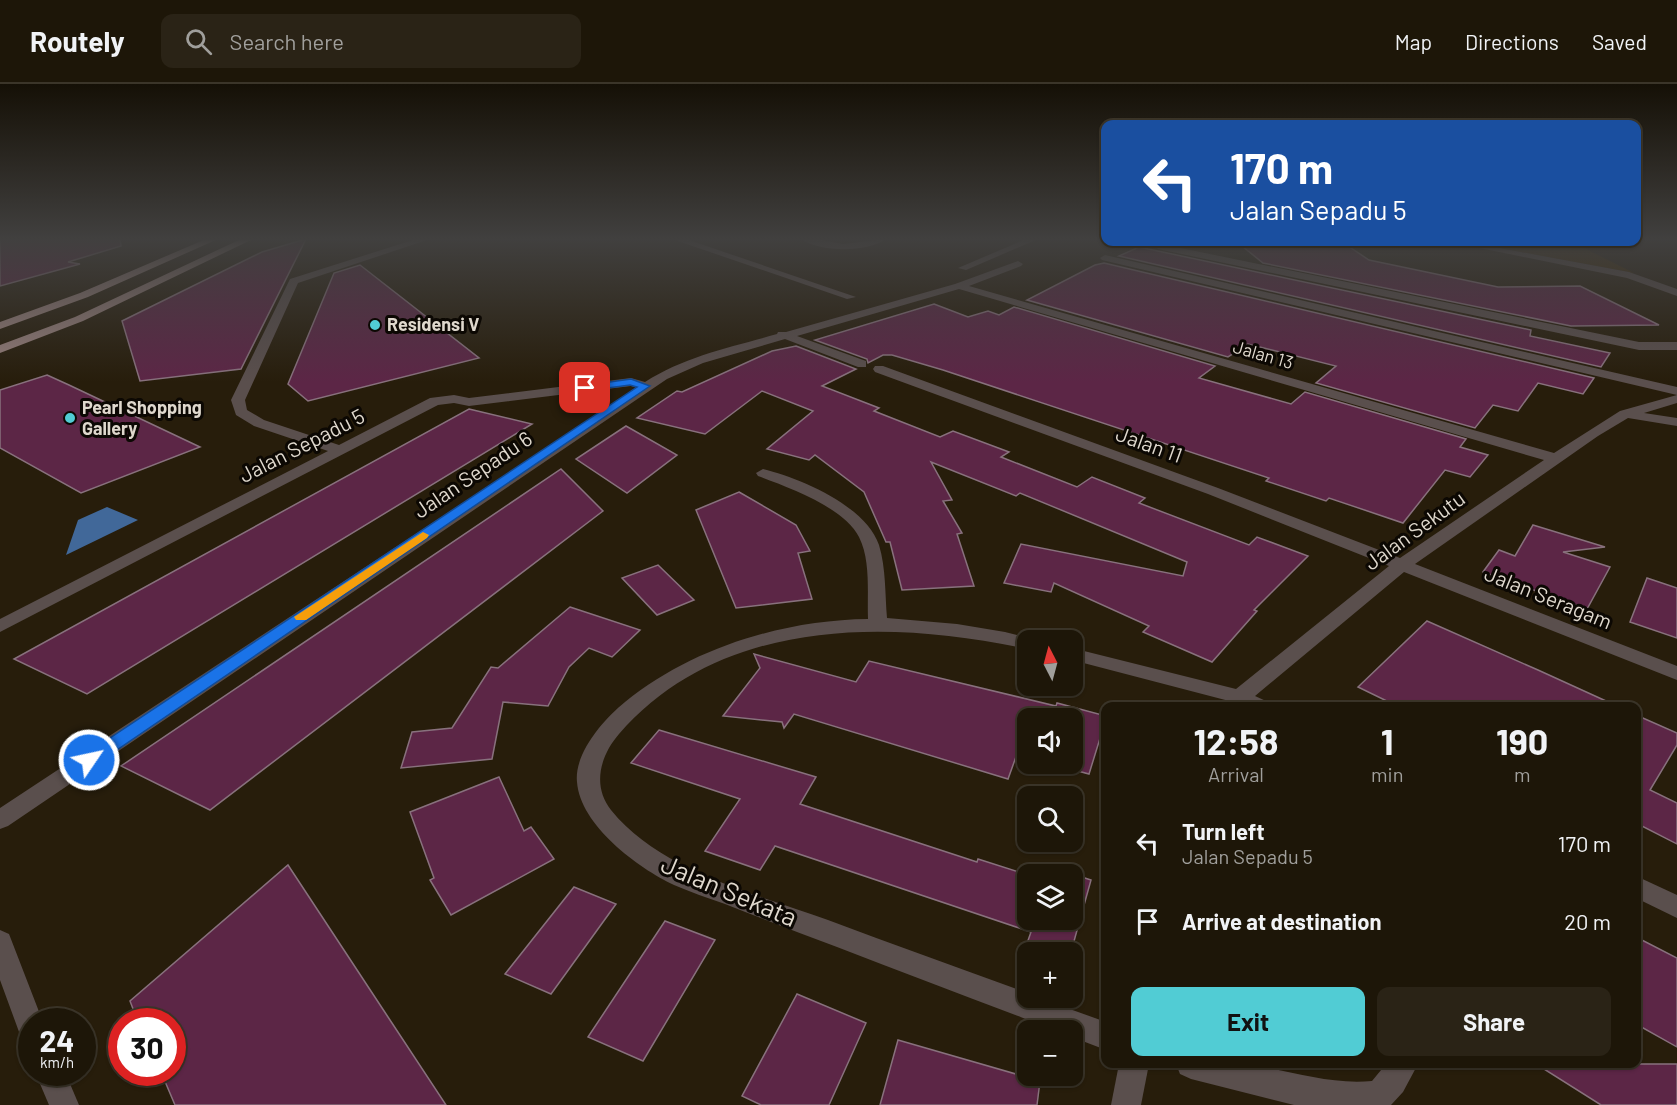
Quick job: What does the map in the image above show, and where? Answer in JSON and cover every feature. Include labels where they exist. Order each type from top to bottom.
[{"type":"main road","points":[[0,326],[104,287]]},
{"type":"main road","points":[[0,336],[119,287]]},
{"type":"main road","points":[[0,349],[97,311],[148,287]]},
{"type":"street","points":[[291,287],[238,400],[241,412],[259,423],[340,450]]},
{"type":"street","points":[[820,287],[851,297]]},
{"type":"street","name":"Jalan Sepadu 6","points":[[0,820],[645,386],[699,360],[782,334],[957,287]]},
{"type":"street","name":"Jalan 13","points":[[961,287],[1557,459]]},
{"type":"street","points":[[1228,287],[1677,391]]},
{"type":"street","points":[[1352,287],[1639,346],[1677,346]]},
{"type":"street","points":[[1660,287],[1677,293]]},
{"type":"street","points":[[782,334],[862,364]]},
{"type":"street","name":"Jalan 11","points":[[879,369],[1403,564]]},
{"type":"street","name":"Jalan Sepadu 5","points":[[0,626],[435,401],[454,399],[469,402],[631,382],[645,386]]},
{"type":"street","name":"Jalan Sekutu","points":[[1240,698],[1403,564],[1593,433],[1625,414],[1677,399]]},
{"type":"street","points":[[1625,414],[1677,422]]},
{"type":"street","points":[[763,473],[818,496],[844,512],[867,535],[873,558],[878,623]]},
{"type":"street","name":"Jalan Seragam","points":[[1403,564],[1677,673]]},
{"type":"street","name":"Jalan Sekata","points":[[1017,640],[936,627],[878,623],[825,628],[748,645],[710,659],[649,692],[617,720],[594,751],[588,783],[596,806],[614,829],[638,851],[682,877],[1101,1034]]},
{"type":"street","points":[[1083,657],[1250,702]]},
{"type":"street","points":[[1641,889],[1677,907]]},
{"type":"street","points":[[0,942],[24,1008]]},
{"type":"street","points":[[1126,1105],[1133,1068]]},
{"type":"street","points":[[1205,1068],[1313,1100],[1344,1104],[1378,1096],[1400,1068]]},
{"type":"street","points":[[56,1086],[64,1105]]},
{"type":"water","points":[[107,507],[138,520],[66,555],[78,520]]},
{"type":"building","points":[[192,287],[282,287],[241,369],[140,381],[122,321]]},
{"type":"building","name":"Residensi V","points":[[328,287],[388,287],[479,358],[308,401],[288,384]]},
{"type":"building","points":[[1053,287],[1205,287],[1594,378],[1583,394],[1538,383],[1518,411],[1493,405],[1475,428],[1316,383],[1336,366],[1248,344],[1228,357],[1027,300]]},
{"type":"building","points":[[1252,287],[1326,287],[1531,330],[1530,336],[1610,353],[1601,367]]},
{"type":"building","points":[[1379,287],[1581,287],[1659,325],[1571,326]]},
{"type":"building","points":[[934,304],[968,317],[988,311],[999,315],[1014,307],[1215,366],[1199,378],[1291,404],[1305,392],[1466,439],[1460,447],[1488,455],[1470,477],[1445,470],[1403,523],[1329,498],[1326,501],[1266,481],[1269,478],[943,370],[892,355],[883,355],[868,363],[867,359],[815,340]]},
{"type":"building","points":[[796,346],[856,369],[822,386],[879,408],[874,411],[940,437],[953,431],[1009,452],[1001,457],[1077,487],[1092,477],[1145,498],[1139,503],[1249,545],[1257,537],[1308,556],[1254,610],[1257,611],[1212,662],[1143,632],[1149,626],[1054,583],[1051,592],[1004,583],[1021,544],[1183,576],[1187,562],[1020,493],[1016,496],[931,462],[952,500],[943,501],[962,533],[957,534],[974,586],[902,590],[890,542],[886,542],[864,492],[815,455],[809,460],[767,449],[813,411],[762,391],[705,434],[637,418],[677,391],[682,392],[772,351]]},
{"type":"building","name":"Pearl Shopping Gallery","points":[[47,375],[200,447],[81,493],[0,448],[0,390]]},
{"type":"building","points":[[469,409],[532,424],[87,694],[14,659]]},
{"type":"building","points":[[626,426],[677,455],[627,493],[576,459]]},
{"type":"building","points":[[561,469],[603,511],[210,810],[121,766]]},
{"type":"building","points":[[739,492],[796,525],[810,551],[798,553],[812,599],[736,608],[696,510]]},
{"type":"building","points":[[1533,525],[1605,547],[1563,552],[1610,567],[1587,609],[1483,572],[1499,550],[1515,556]]},
{"type":"building","points":[[658,565],[694,600],[657,615],[622,578]]},
{"type":"building","points":[[1647,578],[1677,588],[1677,638],[1630,622]]},
{"type":"building","points":[[570,607],[640,630],[612,657],[589,648],[569,667],[548,706],[503,702],[492,759],[401,768],[412,732],[452,728],[491,667],[498,668]]},
{"type":"building","points":[[1427,621],[1608,702],[1389,702],[1358,687]]},
{"type":"building","points":[[754,654],[856,682],[869,661],[1056,706],[1057,703],[1076,708],[1017,708],[1017,754],[1008,779],[794,714],[784,728],[782,722],[723,716],[760,668]]},
{"type":"building","points":[[1083,710],[1101,715],[1101,735],[1089,774],[1083,772]]},
{"type":"building","points":[[1641,717],[1677,733],[1677,745],[1650,790],[1677,803],[1677,844],[1641,826]]},
{"type":"building","points":[[659,730],[816,777],[800,804],[977,862],[978,859],[1017,871],[1017,927],[775,846],[760,870],[705,851],[740,799],[631,763]]},
{"type":"building","points":[[499,777],[524,831],[531,827],[554,859],[451,915],[430,880],[434,878],[410,812]]},
{"type":"building","points":[[288,865],[446,1105],[175,1105],[167,1086],[186,1086],[186,1008],[133,1008],[130,1001]]},
{"type":"building","points":[[1083,877],[1091,880],[1083,909]]},
{"type":"building","points":[[574,887],[616,904],[551,994],[505,974]]},
{"type":"building","points":[[665,921],[715,940],[643,1061],[588,1037]]},
{"type":"building","points":[[1025,930],[1077,930],[1074,942],[1028,942],[1031,932]]},
{"type":"building","points":[[1641,940],[1677,958],[1677,1047],[1641,1027]]},
{"type":"building","points":[[797,994],[866,1023],[829,1105],[761,1105],[742,1096]]},
{"type":"building","points":[[898,1040],[1017,1074],[1017,1086],[1039,1086],[1037,1105],[880,1105]]},
{"type":"building","points":[[1641,1064],[1677,1064],[1677,1105],[1601,1105],[1542,1068],[1641,1068]]},
{"type":"slow traffic","points":[[301,617],[423,535]]},
{"type":"place","name":"Residensi V","points":[[375,325]]},
{"type":"place","name":"Pearl Shopping Gallery","points":[[70,418]]},
{"type":"route","points":[[89,760],[645,386],[631,382],[585,388]]}]
